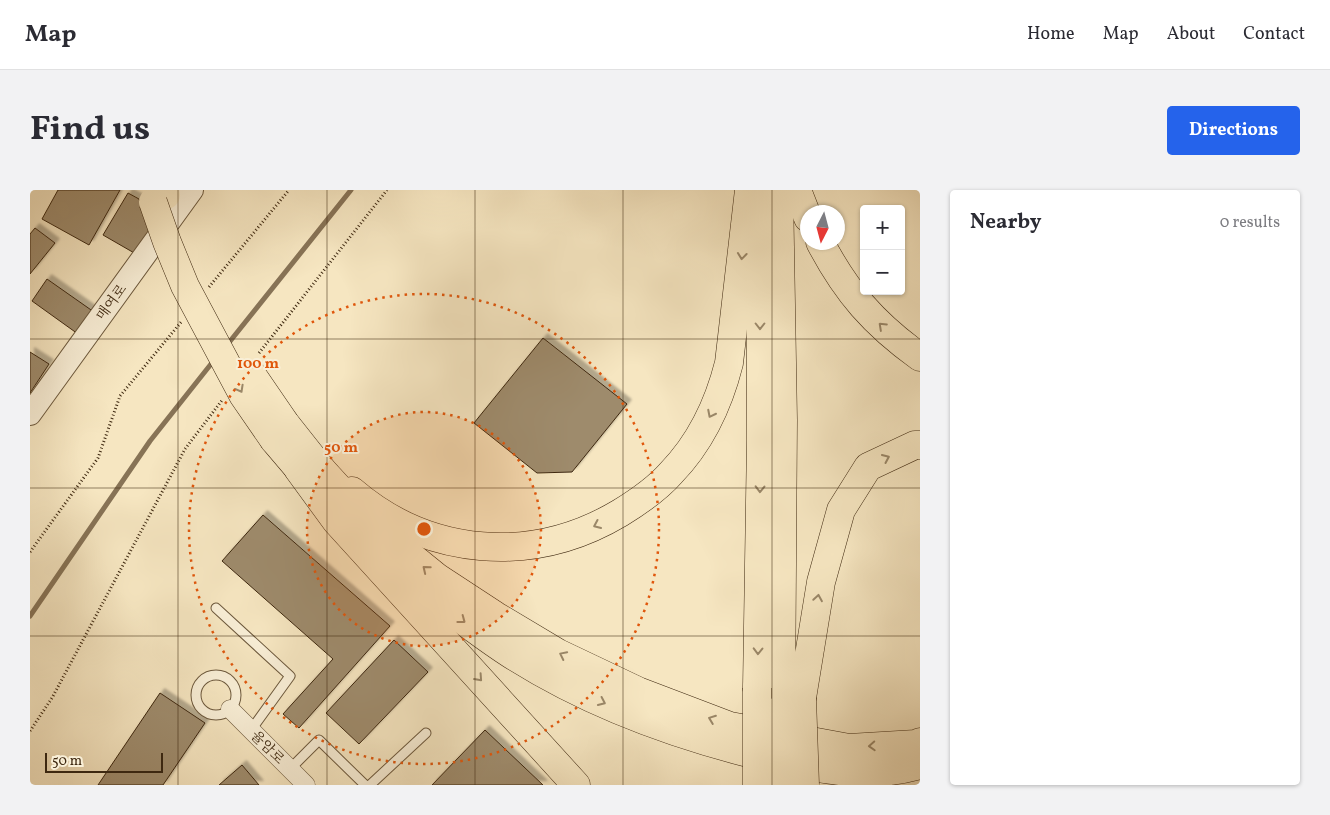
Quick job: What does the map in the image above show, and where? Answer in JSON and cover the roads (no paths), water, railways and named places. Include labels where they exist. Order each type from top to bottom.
[{"type":"highway","points":[[280,432],[369,506],[417,531],[445,541],[480,547],[504,548],[542,544],[571,537],[606,521],[639,501],[671,473],[694,443],[723,388],[729,363],[749,190]]},
{"type":"highway","points":[[757,785],[761,440],[760,190]]},
{"type":"highway","points":[[779,190],[791,704],[805,785]]},
{"type":"highway","points":[[797,190],[803,205]]},
{"type":"highway","points":[[165,193],[167,242],[185,286],[242,395],[323,471],[366,518],[438,578],[558,653],[638,691],[730,726],[848,748],[916,744],[920,742]]},
{"type":"highway","points":[[824,250],[831,264],[858,303],[896,339],[920,357]]},
{"type":"highway","points":[[280,432],[298,469],[336,521],[576,785]]},
{"type":"highway","points":[[782,785],[791,704],[841,510],[868,466],[915,445],[920,445]]},
{"type":"highway","points":[[298,469],[382,558],[463,622],[506,651],[573,688],[628,714],[684,734],[776,760],[836,771],[864,772],[889,771],[920,765]]},
{"type":"street","name":"매여로","points":[[30,414],[165,193]]},
{"type":"street","name":"율암로","points":[[230,709],[306,785]]},
{"type":"lane","points":[[216,608],[290,676],[251,730]]},
{"type":"lane","points":[[218,674],[230,680],[234,685],[236,697],[230,709],[218,714],[205,711],[197,700],[198,688],[201,682],[218,674]]},
{"type":"lane","points":[[370,785],[426,733]]},
{"type":"lane","points":[[290,769],[320,740],[365,785]]},
{"type":"waterway","points":[[227,345],[351,190]]},
{"type":"waterway","points":[[30,616],[150,441],[215,359]]}]
